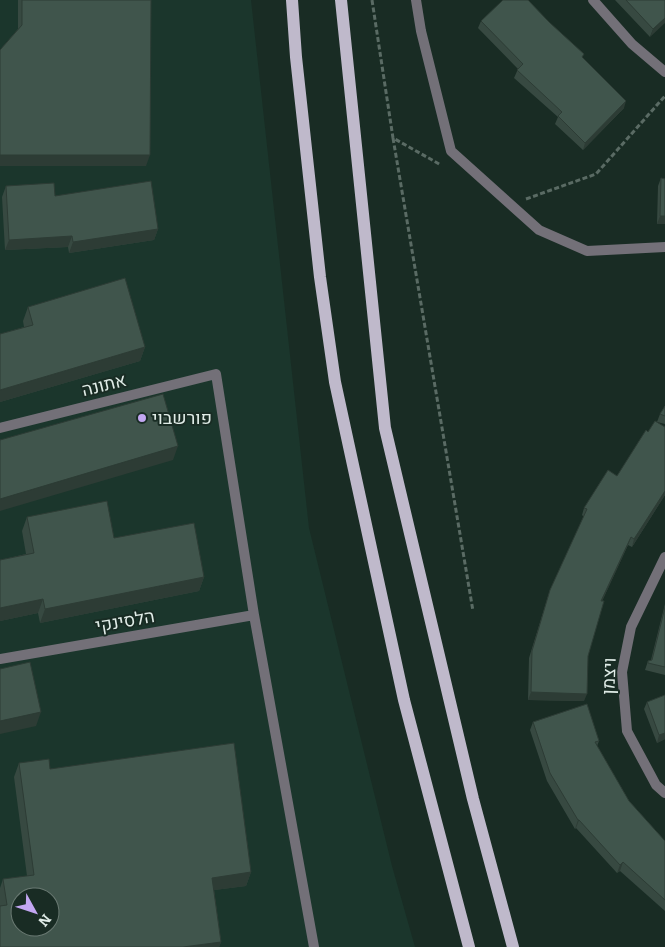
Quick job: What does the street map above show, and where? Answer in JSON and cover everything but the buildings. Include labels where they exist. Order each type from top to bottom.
[{"type":"main road","points":[[292,0],[296,57],[320,277],[335,382],[404,700],[469,947]]},
{"type":"main road","points":[[340,0],[385,428],[473,799],[513,947]]},
{"type":"street","points":[[416,0],[421,31],[451,151],[539,230],[587,252],[665,247]]},
{"type":"street","points":[[593,0],[632,44],[665,72]]},
{"type":"street","name":"אתונה","points":[[0,428],[216,374],[254,615]]},
{"type":"street","name":"ויצמן","points":[[665,556],[631,628],[622,672],[627,731],[656,785],[665,793]]},
{"type":"street","points":[[254,615],[314,947]]},
{"type":"street","name":"הלסינקי","points":[[0,659],[254,615]]},
{"type":"path","points":[[372,0],[393,138],[472,611]]},
{"type":"path","points":[[511,204],[596,174],[665,96]]},
{"type":"path","points":[[393,138],[444,166]]},
{"type":"shaded area","points":[[0,0],[251,0],[309,528],[392,866],[415,947],[0,947]]},
{"type":"place","name":"פורשבוי","points":[[142,418]]}]
